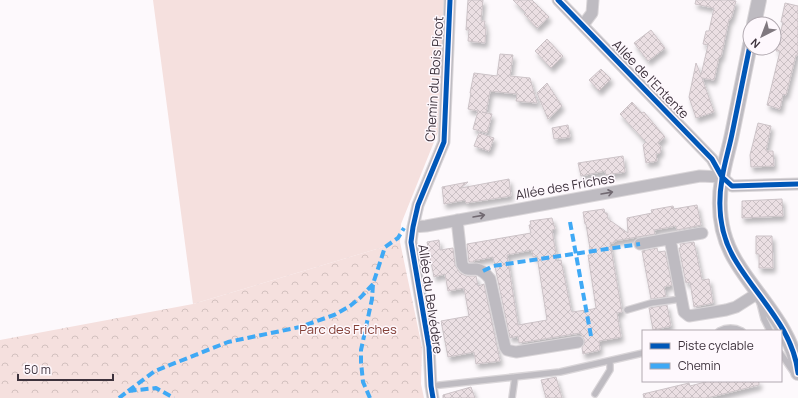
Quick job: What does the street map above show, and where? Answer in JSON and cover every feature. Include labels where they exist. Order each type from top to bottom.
[{"type":"street","name":"Chemin du Bois Picot","points":[[413,227],[418,205],[444,142],[450,0]]},
{"type":"street","name":"Allée de l'Entente","points":[[558,0],[712,159],[722,177]]},
{"type":"street","points":[[583,25],[592,13],[593,0]]},
{"type":"street","points":[[756,16],[759,0]]},
{"type":"street","points":[[748,56],[722,177],[720,195],[721,220],[723,232],[737,263],[781,324],[798,373]]},
{"type":"street","name":"Allée des Friches","points":[[413,227],[426,226],[700,176],[722,177]]},
{"type":"street","points":[[722,177],[732,186],[798,184]]},
{"type":"street","points":[[457,220],[462,264],[464,268],[477,269],[483,272],[490,279],[505,347],[508,350],[516,352],[578,342]]},
{"type":"street","name":"Allée du Belvédère","points":[[413,227],[411,242],[429,347],[433,398]]},
{"type":"street","points":[[640,244],[702,233]]},
{"type":"street","points":[[670,239],[684,312],[689,316],[736,307],[758,293]]},
{"type":"lane","points":[[758,293],[764,319],[770,330]]},
{"type":"lane","points":[[627,310],[651,303],[681,298]]},
{"type":"lane","points":[[721,330],[728,327],[740,330]]},
{"type":"lane","points":[[791,351],[798,378]]},
{"type":"lane","points":[[431,386],[560,372],[642,353]]},
{"type":"lane","points":[[595,394],[610,370],[610,361]]},
{"type":"lane","points":[[512,398],[515,377]]},
{"type":"green space","points":[[153,0],[444,0],[438,132],[401,224],[400,242],[193,304]]},
{"type":"green space","name":"Parc des Friches","points":[[400,242],[422,347],[421,384],[424,398],[0,398],[0,340],[193,304]]},
{"type":"building","points":[[468,0],[483,0],[481,21],[485,21],[485,43],[468,41],[469,30],[466,30]]},
{"type":"building","points":[[513,0],[532,0],[549,17],[537,28],[524,14],[526,13]]},
{"type":"building","points":[[696,0],[736,1],[731,19],[729,19],[721,57],[719,57],[714,80],[702,78],[714,112],[696,118],[689,97],[696,63],[701,75],[708,45],[703,44],[706,31],[709,31],[714,8],[695,4]]},
{"type":"building","points":[[785,3],[798,6],[798,55],[796,55],[786,95],[783,94],[780,109],[767,105],[779,56],[782,56],[782,17]]},
{"type":"building","points":[[651,30],[665,48],[648,61],[634,43]]},
{"type":"building","points":[[547,39],[563,56],[551,68],[535,51]]},
{"type":"building","points":[[500,54],[513,55],[510,76],[530,78],[537,103],[516,101],[517,94],[490,91],[486,113],[492,114],[487,133],[473,129],[478,111],[468,109],[474,73],[497,76]]},
{"type":"building","points":[[601,69],[611,79],[599,91],[589,80]]},
{"type":"building","points":[[547,83],[562,106],[548,119],[537,93]]},
{"type":"building","points":[[632,102],[642,113],[644,112],[665,137],[658,143],[661,147],[660,153],[656,154],[657,161],[646,163],[643,145],[646,142],[620,114]]},
{"type":"building","points":[[758,123],[771,126],[766,151],[773,151],[774,166],[751,167],[750,155]]},
{"type":"building","points":[[568,125],[570,137],[554,139],[552,128]]},
{"type":"building","points":[[479,133],[494,138],[489,151],[474,146]]},
{"type":"building","points":[[623,156],[625,172],[606,175],[605,171],[581,176],[578,163]]},
{"type":"building","points":[[509,179],[511,196],[466,203],[465,200],[444,204],[442,187],[468,182],[461,188]]},
{"type":"building","points":[[782,199],[783,216],[742,218],[742,201]]},
{"type":"building","points":[[697,205],[701,225],[677,230],[676,226],[654,230],[655,234],[610,243],[622,312],[617,313],[621,337],[599,341],[600,350],[583,354],[582,348],[585,341],[580,333],[519,343],[518,336],[510,338],[493,257],[469,262],[467,244],[531,233],[529,225],[531,225],[530,221],[552,218],[555,229],[552,230],[557,261],[561,260],[571,310],[572,312],[593,309],[596,308],[588,255],[591,255],[583,212],[604,209],[605,213],[607,213],[608,219],[628,233],[627,218],[652,213],[651,210],[673,206],[674,209]],"holes":[[[532,250],[533,257],[537,256],[547,320],[518,325],[507,255]]]},
{"type":"building","points":[[756,236],[772,236],[773,268],[759,268],[759,254],[756,254]]},
{"type":"building","points":[[439,240],[440,250],[453,248],[455,265],[460,273],[466,276],[476,276],[478,286],[484,284],[500,361],[476,364],[474,352],[448,357],[441,321],[469,316],[464,288],[448,291],[445,274],[434,277],[427,242]]},
{"type":"building","points":[[694,242],[702,280],[709,279],[713,303],[694,307],[690,282],[686,283],[679,248],[681,248],[680,244]]},
{"type":"building","points":[[657,248],[658,252],[665,251],[672,285],[664,287],[666,297],[651,299],[642,251]]},
{"type":"building","points":[[667,305],[671,326],[653,330],[649,308]]},
{"type":"building","points":[[556,377],[562,398],[546,398],[541,380]]},
{"type":"building","points":[[705,382],[759,382],[759,385],[707,398],[644,398],[643,394],[689,383],[690,386]]},
{"type":"building","points":[[471,387],[475,398],[443,398],[443,395]]},
{"type":"marked path","points":[[570,222],[591,336]]},
{"type":"marked path","points":[[370,398],[363,382],[361,350],[372,299],[373,284],[385,247],[398,238],[404,228]]},
{"type":"marked path","points":[[483,271],[493,266],[640,244]]},
{"type":"marked path","points":[[128,391],[155,371],[228,342],[300,327],[334,315],[350,306],[373,284]]},
{"type":"marked path","points":[[119,398],[128,391],[156,388],[174,398]]},
{"type":"cycle path","points":[[433,398],[429,347],[411,242],[418,205],[444,142],[450,0]]},
{"type":"cycle path","points":[[558,0],[712,159],[722,177],[732,186],[798,184]]},
{"type":"cycle path","points":[[748,56],[723,173],[720,212],[727,243],[737,263],[782,328],[795,357],[798,373]]}]
